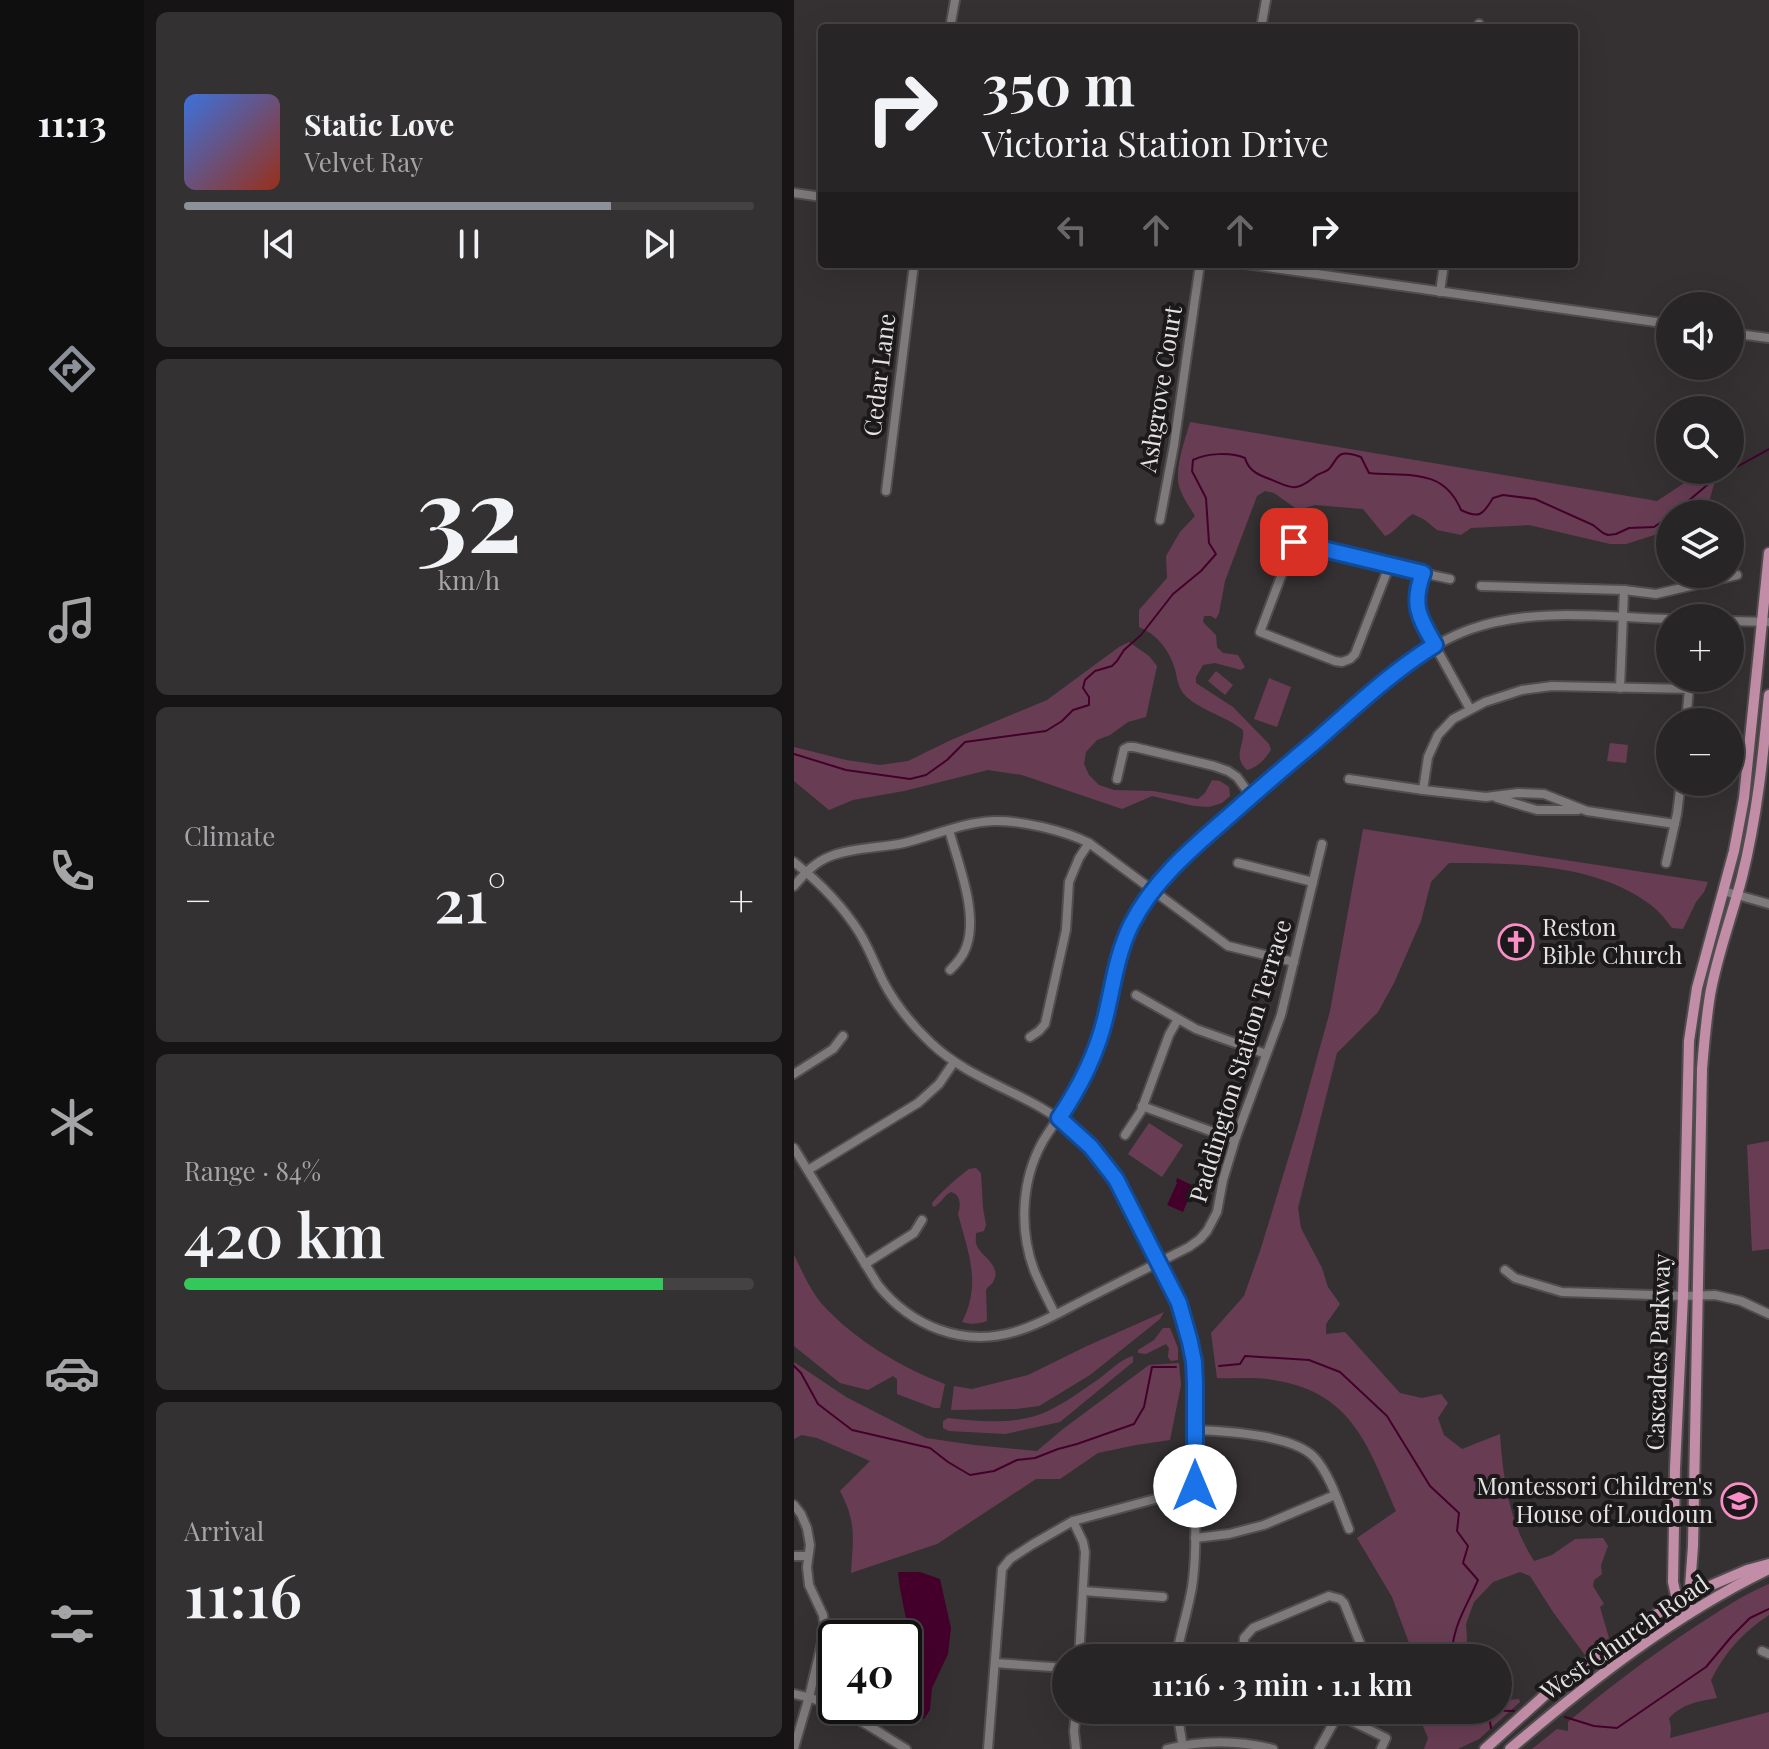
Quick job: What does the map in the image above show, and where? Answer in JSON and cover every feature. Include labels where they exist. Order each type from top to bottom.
[{"type":"main road","name":"Cascades Parkway","points":[[1677,1600],[1673,1582],[1675,1468],[1690,1032],[1699,979],[1734,851],[1744,798],[1765,622],[1769,553]]},
{"type":"main road","name":"Cascades Parkway","points":[[1688,1614],[1693,1546],[1705,1032],[1711,993],[1752,830],[1769,695]]},
{"type":"main road","name":"West Church Road","points":[[1485,1749],[1555,1686],[1677,1600],[1747,1570],[1769,1566]]},
{"type":"main road","name":"West Church Road","points":[[1510,1749],[1575,1695],[1688,1614],[1769,1566]]},
{"type":"main road","points":[[1677,1600],[1688,1614]]},
{"type":"street","points":[[951,24],[955,0]]},
{"type":"street","points":[[1262,24],[1266,0]]},
{"type":"street","points":[[794,193],[818,196]]},
{"type":"street","name":"Cedar Lane","points":[[886,491],[914,268]]},
{"type":"street","name":"Ashgrove Court","points":[[1160,520],[1199,268]]},
{"type":"street","points":[[1274,268],[1656,322]]},
{"type":"street","points":[[1440,292],[1443,268]]},
{"type":"street","points":[[1744,335],[1769,338]]},
{"type":"street","points":[[1390,564],[1355,654],[1350,659],[1335,661],[1260,632],[1294,542],[1390,564],[1450,579]]},
{"type":"street","points":[[1423,573],[1416,595],[1419,617],[1470,709]]},
{"type":"street","points":[[1481,586],[1624,590],[1646,594],[1686,588]]},
{"type":"street","points":[[1620,688],[1624,590]]},
{"type":"street","points":[[1055,1314],[1035,1273],[1025,1232],[1024,1207],[1030,1174],[1043,1142],[1072,1099],[1090,1064],[1105,1019],[1123,944],[1153,890],[1179,860],[1251,796],[1405,665],[1435,645],[1471,629],[1507,619],[1549,616],[1656,619]]},
{"type":"street","points":[[1744,621],[1765,622]]},
{"type":"street","points":[[1423,790],[1428,757],[1438,735],[1453,719],[1470,709],[1503,695],[1536,688],[1656,689]]},
{"type":"street","points":[[1117,779],[1124,749],[1134,747],[1228,771],[1237,777],[1251,796]]},
{"type":"street","points":[[1349,779],[1498,798],[1537,810],[1587,811],[1675,824]]},
{"type":"street","points":[[1486,797],[1544,794],[1587,811]]},
{"type":"street","points":[[1666,863],[1679,796]]},
{"type":"street","points":[[794,886],[819,862],[840,853],[903,843],[978,823],[1007,822],[1066,833],[1089,843],[1228,946],[1294,962]]},
{"type":"street","points":[[949,830],[970,916],[967,947],[950,970]]},
{"type":"street","points":[[1030,1037],[1045,1024],[1066,930],[1069,882],[1089,843]]},
{"type":"street","name":"Paddington Station Terrace","points":[[794,1148],[878,1285],[899,1307],[924,1324],[955,1335],[998,1336],[1027,1328],[1189,1247],[1207,1231],[1217,1212],[1235,1140],[1281,1015],[1322,844]]},
{"type":"street","points":[[794,862],[836,900],[849,917],[904,1014],[934,1046],[973,1074],[1041,1106],[1091,1147],[1126,1197],[1179,1303],[1190,1342],[1195,1384],[1195,1538],[1192,1586],[1179,1644]]},
{"type":"street","points":[[1238,863],[1313,882]]},
{"type":"street","points":[[1723,891],[1769,904]]},
{"type":"street","points":[[1136,995],[1196,1029],[1266,1054]]},
{"type":"street","points":[[1125,1135],[1142,1106],[1178,1019]]},
{"type":"street","points":[[794,1074],[833,1049],[843,1036]]},
{"type":"street","points":[[808,1170],[918,1103],[939,1084],[954,1062]]},
{"type":"street","points":[[1142,1106],[1235,1140]]},
{"type":"street","points":[[865,1264],[914,1233],[922,1220]]},
{"type":"street","points":[[1505,1270],[1515,1278],[1562,1292],[1715,1295],[1769,1314]]},
{"type":"street","points":[[1195,1430],[1274,1439],[1299,1446],[1318,1462],[1349,1529]]},
{"type":"street","points":[[988,1749],[1002,1569],[1010,1559],[1073,1521],[1170,1495]]},
{"type":"street","points":[[1195,1538],[1245,1531],[1335,1495]]},
{"type":"street","points":[[794,1505],[807,1528],[810,1545],[807,1556],[809,1585],[823,1615],[825,1630],[794,1748]]},
{"type":"street","points":[[1073,1521],[1085,1552],[1080,1644]]},
{"type":"street","points":[[794,1556],[807,1556]]},
{"type":"street","points":[[1083,1591],[1163,1597]]},
{"type":"street","points":[[1244,1644],[1244,1638],[1253,1628],[1329,1596],[1344,1603],[1360,1644]]},
{"type":"street","points":[[995,1663],[1052,1667]]},
{"type":"street","points":[[794,1694],[854,1716],[906,1749]]},
{"type":"street","points":[[1075,1724],[1076,1749]]},
{"type":"street","points":[[1179,1724],[1183,1747]]},
{"type":"street","points":[[1319,1749],[1330,1724]]},
{"type":"street","points":[[1360,1724],[1386,1738],[1381,1749]]},
{"type":"street","points":[[1167,1749],[1219,1742],[1273,1749]]},
{"type":"shaded area","points":[[1190,422],[1656,501],[1656,534],[1626,544],[1610,544],[1529,525],[1471,528],[1461,535],[1437,530],[1413,514],[1385,536],[1363,509],[1315,505],[1298,510],[1274,493],[1265,491],[1257,496],[1225,581],[1219,613],[1216,619],[1204,616],[1203,622],[1216,635],[1217,647],[1223,653],[1238,655],[1245,667],[1241,670],[1215,663],[1203,665],[1196,677],[1196,683],[1233,707],[1269,744],[1271,750],[1266,757],[1247,770],[1240,760],[1243,730],[1189,699],[1180,688],[1166,649],[1152,634],[1139,627],[1139,610],[1167,578],[1166,556],[1180,532],[1195,516],[1179,485],[1180,458]]},
{"type":"shaded area","points":[[1683,484],[1714,484],[1710,500],[1659,500]]},
{"type":"shaded area","points":[[1129,642],[1157,666],[1146,717],[1128,722],[1097,740],[1086,752],[1084,764],[1089,775],[1099,785],[1114,790],[1153,791],[1198,799],[1212,780],[1220,781],[1229,787],[1230,796],[1222,803],[1209,807],[1194,806],[1152,796],[1122,809],[1022,775],[988,770],[853,800],[829,810],[794,781],[794,747],[880,765],[908,761],[1047,700]]},
{"type":"shaded area","points":[[1216,671],[1233,685],[1225,695],[1208,681]]},
{"type":"shaded area","points":[[1269,678],[1291,687],[1277,727],[1254,719]]},
{"type":"shaded area","points":[[1610,743],[1628,745],[1626,763],[1607,761]]},
{"type":"shaded area","points":[[1363,829],[1708,882],[1683,929],[1672,928],[1654,907],[1629,891],[1580,873],[1527,865],[1449,863],[1431,882],[1421,921],[1378,1012],[1337,1053],[1298,1208],[1301,1228],[1322,1268],[1328,1287],[1340,1304],[1326,1324],[1326,1334],[1345,1332],[1400,1393],[1422,1398],[1441,1394],[1448,1403],[1438,1418],[1444,1435],[1462,1449],[1500,1434],[1513,1516],[1534,1561],[1552,1555],[1575,1539],[1603,1538],[1608,1546],[1601,1565],[1602,1574],[1594,1580],[1593,1586],[1604,1604],[1600,1607],[1609,1638],[1585,1655],[1530,1576],[1520,1572],[1493,1582],[1474,1602],[1466,1624],[1466,1644],[1409,1644],[1392,1597],[1357,1538],[1396,1511],[1365,1442],[1352,1423],[1319,1394],[1295,1385],[1261,1378],[1217,1378],[1211,1333],[1244,1296],[1300,1120],[1330,1011]]},
{"type":"shaded area","points":[[1149,1123],[1183,1145],[1162,1177],[1128,1154]]},
{"type":"shaded area","points":[[1769,1141],[1769,1249],[1752,1251],[1747,1145]]},
{"type":"shaded area","points":[[976,1168],[981,1173],[986,1225],[984,1231],[976,1233],[976,1243],[993,1265],[995,1275],[986,1290],[987,1321],[972,1324],[962,1322],[968,1308],[972,1281],[958,1214],[959,1201],[957,1195],[951,1192],[933,1207],[932,1203],[969,1169]]},
{"type":"shaded area","points":[[1177,1178],[1194,1186],[1183,1212],[1167,1205]]},
{"type":"shaded area","points":[[794,1255],[818,1299],[848,1329],[895,1361],[945,1384],[940,1408],[897,1394],[897,1379],[893,1376],[868,1390],[840,1383],[794,1346]]},
{"type":"shaded area","points":[[1164,1312],[1160,1319],[1090,1375],[1039,1406],[951,1410],[954,1386],[972,1389],[1028,1375]]},
{"type":"shaded area","points":[[1163,1328],[1170,1328],[1178,1348],[1178,1360],[1171,1361],[1168,1357],[1166,1344],[1146,1354],[1138,1353],[1154,1340]]},
{"type":"shaded area","points":[[1133,1356],[1133,1362],[1060,1422],[1005,1434],[949,1431],[943,1428],[943,1421],[948,1418],[999,1421],[1025,1419],[1048,1411]]},
{"type":"shaded area","points":[[794,1362],[846,1397],[926,1438],[1037,1451],[1149,1365],[1179,1363],[1181,1385],[1170,1440],[1098,1453],[1060,1479],[1036,1479],[937,1544],[851,1573],[851,1522],[840,1491],[870,1461],[817,1438],[802,1435],[794,1439]]},
{"type":"shaded area","points":[[898,1572],[920,1572],[940,1579],[951,1628],[948,1654],[932,1688],[930,1710],[924,1719],[922,1620],[906,1620]]},
{"type":"shaded area","points":[[1769,1584],[1769,1615],[1736,1643],[1711,1680],[1717,1698],[1685,1706],[1669,1718],[1670,1738],[1769,1712],[1769,1749],[1532,1749],[1557,1729],[1568,1731],[1568,1722],[1661,1650],[1730,1604]]},
{"type":"shaded area","points":[[1519,1699],[1520,1702],[1512,1709],[1512,1700]]},
{"type":"shaded area","points":[[1422,1724],[1496,1724],[1479,1739],[1458,1749],[1424,1749],[1428,1738]]},
{"type":"waterway","points":[[1689,500],[1713,480],[1769,449]]},
{"type":"waterway","points":[[794,754],[846,770],[910,779],[926,775],[965,742],[1046,731],[1073,710],[1089,705],[1089,697],[1083,688],[1085,680],[1095,671],[1112,666],[1173,594],[1216,554],[1209,543],[1206,498],[1192,471],[1193,460],[1205,456],[1226,454],[1245,458],[1256,473],[1295,487],[1327,470],[1340,455],[1352,454],[1361,457],[1369,473],[1410,475],[1434,480],[1467,513],[1480,514],[1493,498],[1503,495],[1535,499],[1608,535],[1629,528],[1656,526]]},
{"type":"waterway","points":[[1219,1366],[1240,1364],[1245,1356],[1309,1360],[1340,1372],[1387,1416],[1430,1486],[1459,1513],[1457,1531],[1468,1546],[1463,1563],[1478,1580],[1453,1644]]},
{"type":"waterway","points":[[794,1366],[818,1404],[852,1430],[930,1448],[970,1475],[994,1471],[1017,1460],[1035,1458],[1134,1424],[1144,1407],[1152,1367],[1176,1367]]},
{"type":"waterway","points":[[1565,1717],[1594,1726],[1617,1728],[1706,1667],[1750,1618],[1769,1609]]},
{"type":"waterway","points":[[1490,1724],[1491,1728]]},
{"type":"place","name":"Reston Bible Church","points":[[1516,942]]},
{"type":"place","name":"Montessori Children's House of Loudoun","points":[[1739,1501]]},
{"type":"route","points":[[1195,1486],[1194,1362],[1179,1303],[1116,1179],[1091,1147],[1059,1118],[1090,1064],[1105,1019],[1116,963],[1131,925],[1153,890],[1179,860],[1251,796],[1405,665],[1435,645],[1417,608],[1416,595],[1423,573],[1294,542]]}]
